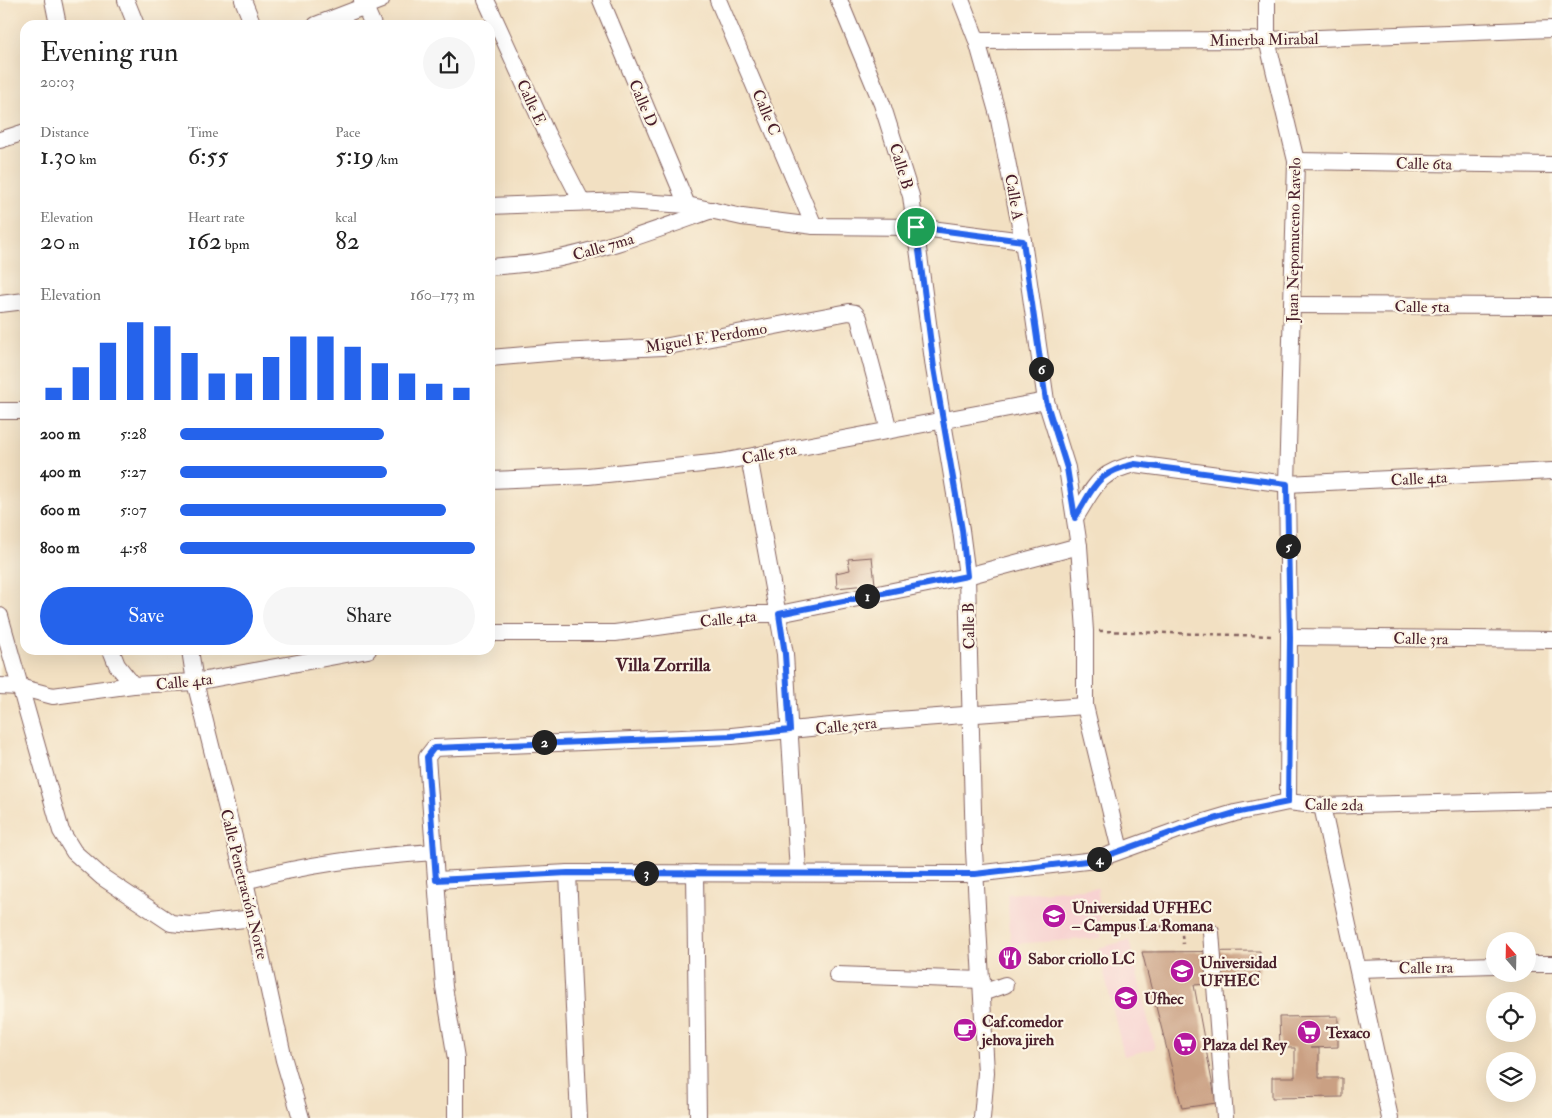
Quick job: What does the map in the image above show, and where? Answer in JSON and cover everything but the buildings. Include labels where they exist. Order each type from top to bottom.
[{"type":"street","points":[[53,0],[57,20]]},
{"type":"street","points":[[126,0],[134,20]]},
{"type":"street","points":[[243,0],[251,20]]},
{"type":"street","points":[[327,20],[363,3],[381,0]]},
{"type":"street","name":"Calle E","points":[[486,0],[495,20]]},
{"type":"street","name":"Calle D","points":[[601,0],[687,205]]},
{"type":"street","name":"Calle C","points":[[718,0],[814,226]]},
{"type":"street","name":"Calle B","points":[[839,0],[882,104],[911,196],[943,419],[962,530],[967,576],[969,714],[975,874],[986,1072],[982,1118]]},
{"type":"street","name":"Calle A","points":[[962,0],[977,42],[998,115],[1023,241],[1046,401],[1067,468],[1079,546],[1085,630],[1085,706],[1120,850]]},
{"type":"street","name":"Juan Nepomuceno Ravelo","points":[[1267,0],[1266,40],[1296,161],[1287,484],[1290,637],[1288,802]]},
{"type":"street","points":[[363,3],[371,20]]},
{"type":"street","name":"Calle E","points":[[495,20],[542,125],[582,202]]},
{"type":"street","name":"Minerba Mirabal","points":[[977,42],[1266,40],[1552,29]]},
{"type":"street","points":[[0,140],[20,134]]},
{"type":"street","name":"Calle 6ta","points":[[1296,161],[1552,165]]},
{"type":"street","points":[[495,206],[582,202],[687,205],[742,217],[814,226],[916,227],[1023,241]]},
{"type":"street","name":"Calle 7ma","points":[[495,267],[539,263],[583,252],[645,234],[712,210]]},
{"type":"street","points":[[0,304],[20,302]]},
{"type":"street","name":"Calle 5ta","points":[[1292,305],[1552,306]]},
{"type":"street","name":"Miguel F. Perdomo","points":[[495,358],[559,352],[663,347],[849,312],[855,313],[859,318],[889,430]]},
{"type":"street","name":"Calle 5ta","points":[[495,480],[588,476],[722,462],[1046,401]]},
{"type":"street","points":[[0,411],[20,411]]},
{"type":"street","points":[[749,457],[785,654],[798,872]]},
{"type":"street","name":"Calle 4ta","points":[[1075,518],[1101,477],[1118,468],[1135,464],[1287,484],[1552,472]]},
{"type":"street","name":"Calle 4ta","points":[[495,633],[615,633],[749,614],[779,614],[967,576],[1079,546]]},
{"type":"street","points":[[0,616],[61,831],[74,852],[102,877],[171,923],[190,925],[254,918]]},
{"type":"street","name":"Calle 3ra","points":[[1290,637],[1552,640]]},
{"type":"street","points":[[113,655],[117,665],[132,686]]},
{"type":"street","name":"Calle Penetración Norte","points":[[191,655],[195,682],[254,918],[284,1060],[301,1118]]},
{"type":"street","name":"Calle 4ta","points":[[0,686],[19,687],[53,696],[132,686],[195,682],[341,655]]},
{"type":"street","name":"Calle 3era","points":[[434,852],[427,757],[430,752],[440,746],[732,736],[969,714],[1085,706]]},
{"type":"street","name":"Calle 2da","points":[[436,880],[568,873],[798,872],[975,874],[1095,860],[1120,850],[1235,813],[1288,802],[1322,806],[1552,800]]},
{"type":"street","points":[[1322,806],[1390,1118]]},
{"type":"street","points":[[245,881],[282,871],[348,860],[434,852],[444,987],[456,1059],[456,1118]]},
{"type":"street","points":[[568,873],[579,1118]]},
{"type":"street","points":[[695,873],[698,1118]]},
{"type":"street","points":[[1211,932],[1225,1118]]},
{"type":"street","points":[[1536,964],[1552,964]]},
{"type":"street","name":"Calle 1ra","points":[[1358,969],[1486,965]]},
{"type":"street","points":[[837,975],[982,987],[1005,985]]},
{"type":"path","points":[[1085,630],[1290,637]]},
{"type":"path","points":[[1104,930],[1181,926],[1183,944]]},
{"type":"shaded area","name":"Universidad UFHEC – Campus La Romana","points":[[1098,888],[1101,938],[1011,944],[1007,894]]},
{"type":"shaded area","name":"Ufhec","points":[[1129,940],[1155,1048],[1124,1056],[1098,948]]},
{"type":"place","name":"Universidad UFHEC – Campus La Romana","points":[[1054,916]]},
{"type":"place","name":"Sabor criollo LC","points":[[1010,958]]},
{"type":"place","name":"Universidad UFHEC","points":[[1182,971]]},
{"type":"place","name":"Ufhec","points":[[1126,998]]},
{"type":"place","name":"Caf.comedor jehova jireh","points":[[965,1030]]},
{"type":"place","name":"Texaco","points":[[1309,1032]]},
{"type":"place","name":"Plaza del Rey","points":[[1185,1044]]},
{"type":"district","name":"Villa Zorrilla","points":[[663,665]]},
{"type":"route","points":[[916,227],[1023,241],[1046,401],[1067,468],[1075,518],[1101,477],[1118,468],[1135,464],[1287,484],[1290,637],[1288,802],[1235,813],[1181,829],[1095,860],[975,874],[798,872],[568,873],[436,880],[427,757],[434,748],[440,746],[732,736],[790,730],[785,654],[779,614],[967,576],[962,530],[934,368],[916,227]]}]
